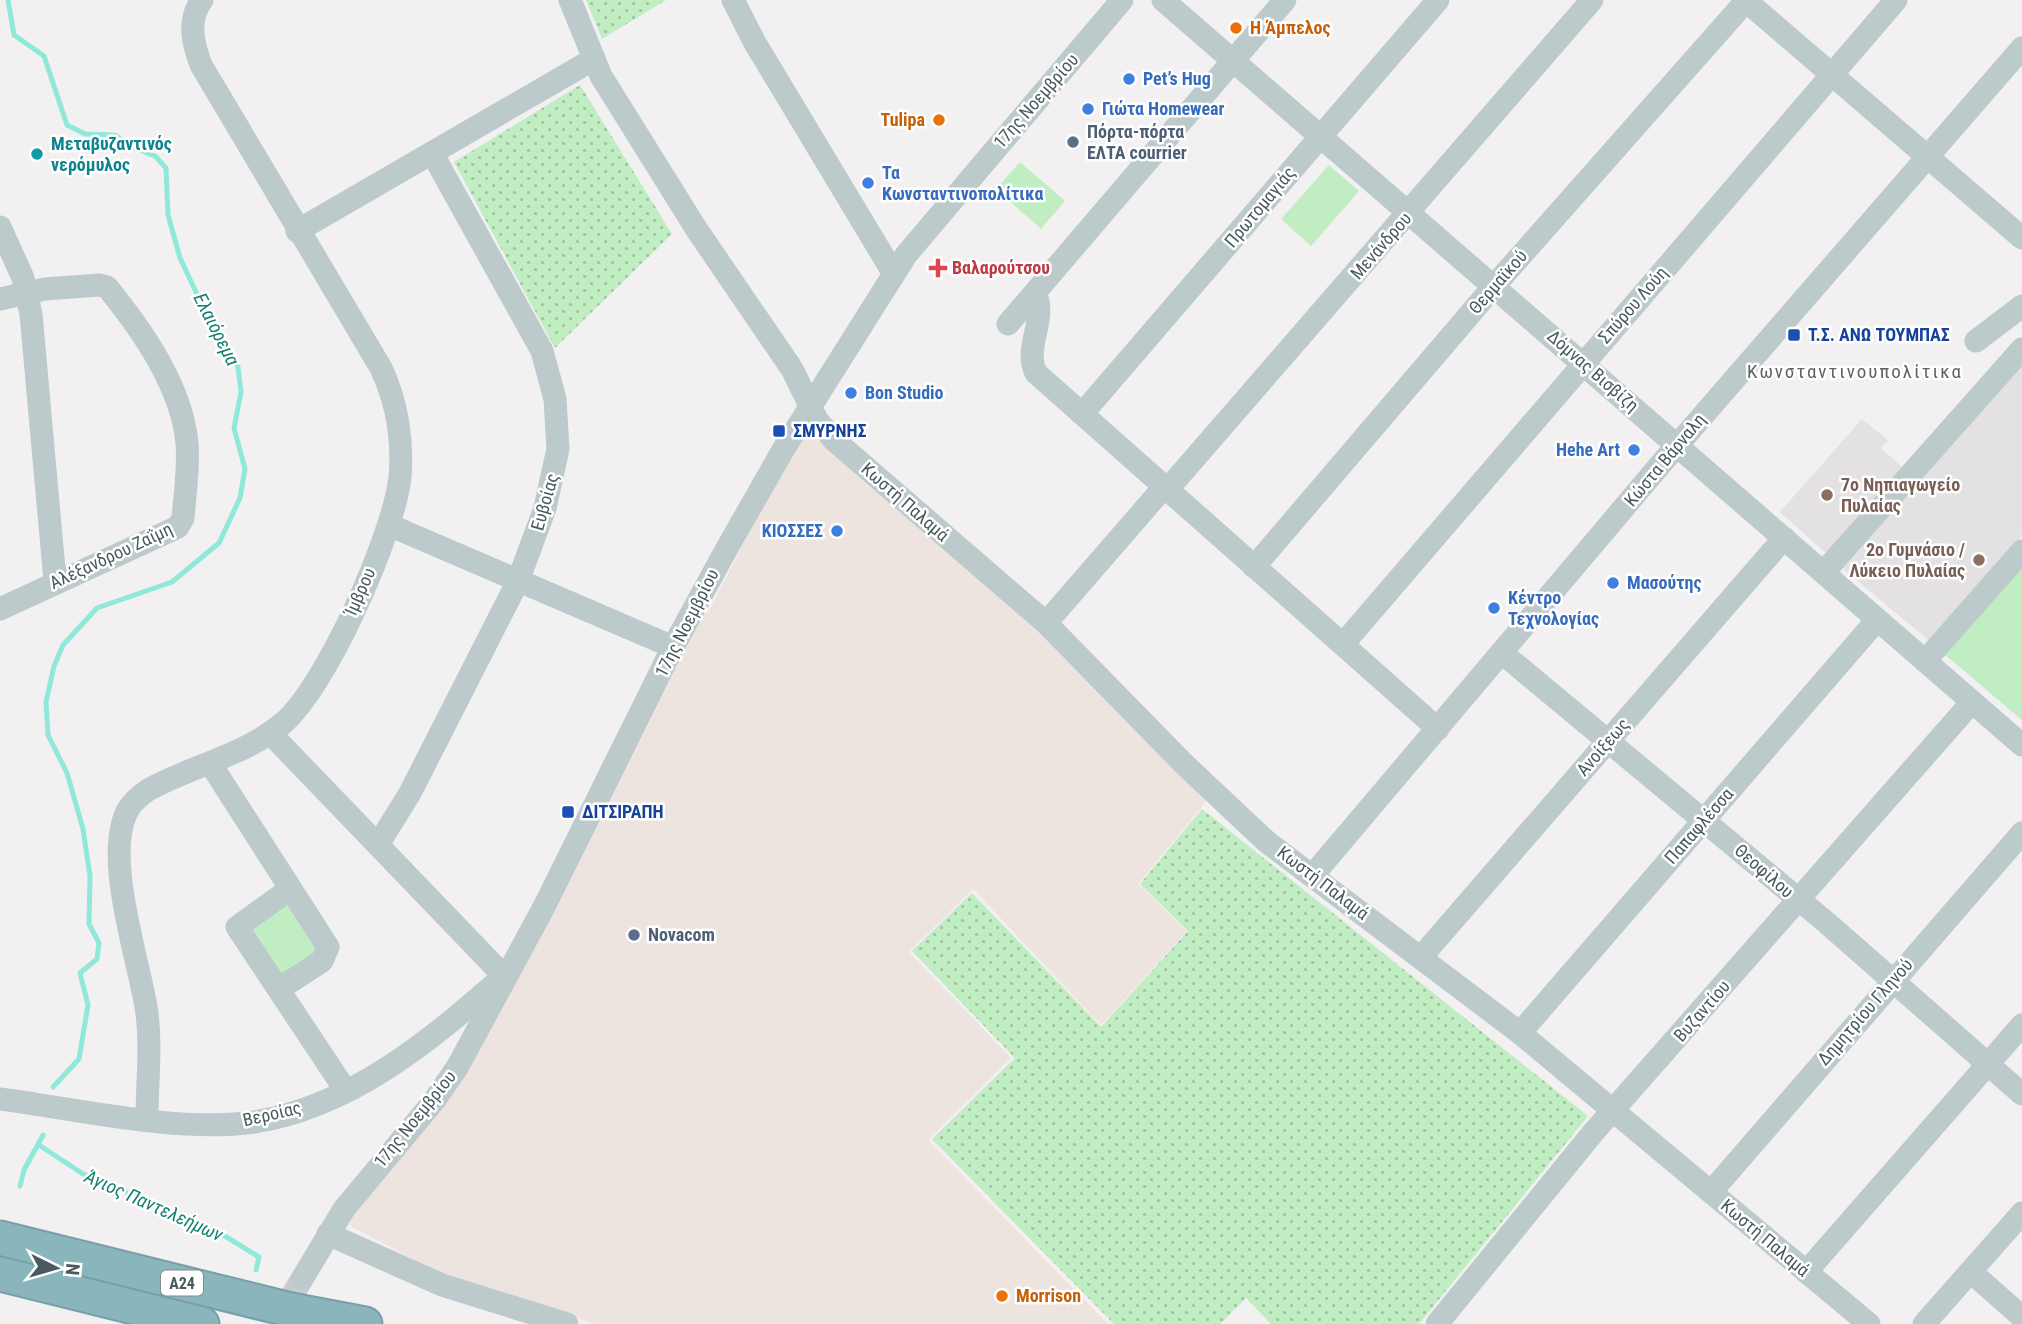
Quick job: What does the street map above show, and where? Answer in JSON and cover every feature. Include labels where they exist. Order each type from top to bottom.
[{"type":"highway","name":"Α24","points":[[0,1238],[291,1310],[365,1324]]},
{"type":"highway","name":"Α24","points":[[0,1274],[202,1324]]},
{"type":"street","name":"Κωστή Παλαμά","points":[[570,0],[601,76],[697,230],[792,369],[810,407],[834,440],[1046,624],[1259,834],[1520,1033],[1869,1324]]},
{"type":"street","points":[[733,0],[894,274]]},
{"type":"street","name":"17ης Νοεμβρίου","points":[[302,1279],[356,1192],[434,1101],[458,1066],[583,831],[673,647],[726,550],[810,407],[894,274],[930,223],[1122,0]]},
{"type":"street","name":"Δόμνας Βισβίζη","points":[[1163,0],[2022,745]]},
{"type":"street","points":[[1008,324],[1285,0]]},
{"type":"street","name":"Πρωτομαγιάς","points":[[1082,414],[1438,0]]},
{"type":"street","name":"Μενάνδρου","points":[[1046,624],[1410,213],[1592,0]]},
{"type":"street","points":[[1746,0],[2022,238]]},
{"type":"street","name":"Θερμαϊκού","points":[[1254,567],[1494,286],[1746,0]]},
{"type":"street","name":"Σπύρου Λούη","points":[[1343,643],[1896,0]]},
{"type":"street","name":"Ίμβρου","points":[[147,1118],[146,1009],[120,884],[121,834],[128,809],[139,796],[158,784],[270,733],[295,712],[315,685],[389,525],[400,469],[399,432],[393,400],[375,357],[297,231],[201,65],[193,40],[199,4]]},
{"type":"street","name":"Κώστα Βάρναλη","points":[[1313,875],[1678,444],[2022,48]]},
{"type":"street","points":[[297,231],[594,59]]},
{"type":"street","name":"Ευβοίας","points":[[379,843],[410,793],[518,581],[545,508],[556,459],[558,432],[552,385],[537,341],[432,153]]},
{"type":"street","points":[[0,227],[17,261],[27,292],[55,582]]},
{"type":"street","name":"Αλέξανδρου Ζαΐμη","points":[[0,609],[178,527],[183,518],[187,473],[187,439],[180,412],[158,361],[107,287],[99,285],[27,292]]},
{"type":"street","points":[[0,299],[27,292]]},
{"type":"street","points":[[1035,293],[1039,315],[1032,355],[1034,368],[1082,414],[1438,729]]},
{"type":"street","points":[[1976,341],[2022,306]]},
{"type":"street","points":[[1824,572],[2022,349]]},
{"type":"street","points":[[389,525],[673,647]]},
{"type":"street","name":"Ανοίξεως","points":[[1422,956],[1784,538]]},
{"type":"street","points":[[1925,661],[2022,551]]},
{"type":"street","name":"Παπαφλέσσα","points":[[1520,1033],[1877,620]]},
{"type":"street","name":"Θεοφίλου","points":[[1502,653],[1704,820],[2022,1094]]},
{"type":"street","name":"Βυζαντίου","points":[[1437,1324],[1612,1111],[1972,702]]},
{"type":"street","points":[[270,733],[379,843]]},
{"type":"street","points":[[209,763],[326,943],[328,953],[322,961],[279,989]]},
{"type":"street","name":"Δημητρίου Γληνού","points":[[1710,1192],[2022,833]]},
{"type":"street","name":"Βεροίας","points":[[0,1099],[147,1118],[213,1123],[254,1122],[289,1114],[346,1091],[436,1035],[503,976],[379,843]]},
{"type":"street","points":[[290,889],[237,927],[346,1091]]},
{"type":"street","points":[[1807,1272],[2022,1025]]},
{"type":"street","points":[[1924,1324],[2022,1213]]},
{"type":"street","points":[[328,1234],[442,1285],[567,1324]]},
{"type":"street","points":[[1971,1272],[2022,1317]]},
{"type":"shaded area","points":[[2022,364],[2022,535],[1937,647],[1843,569]]},
{"type":"shaded area","points":[[1862,419],[1888,440],[1881,448],[1903,468],[1828,555],[1780,512]]},
{"type":"shaded area","points":[[804,428],[1041,633],[1210,797],[1138,884],[1187,931],[1101,1025],[973,889],[909,952],[1011,1058],[928,1140],[1108,1324],[596,1324],[444,1275],[352,1227],[349,1219],[432,1112],[697,615],[708,612]]},
{"type":"green space","points":[[586,0],[666,0],[602,39]]},
{"type":"green space","points":[[580,85],[672,234],[555,348],[454,162]]},
{"type":"green space","points":[[1020,162],[1065,201],[1041,229],[996,189]]},
{"type":"green space","points":[[1329,165],[1359,191],[1311,246],[1281,219]]},
{"type":"green space","points":[[2022,561],[2022,720],[1943,653]]},
{"type":"green space","points":[[1202,809],[1588,1116],[1419,1324],[1271,1324],[1246,1298],[1220,1324],[1114,1324],[932,1139],[1015,1058],[912,951],[972,893],[1101,1027],[1188,931],[1140,884]]},
{"type":"green space","points":[[288,899],[324,951],[281,981],[246,929]]},
{"type":"waterway","name":"Ελαιόρεμα","points":[[8,0],[14,35],[44,56],[67,125],[85,134],[115,135],[132,147],[155,156],[166,168],[168,215],[180,258],[212,326],[238,367],[241,392],[234,428],[245,469],[240,498],[219,543],[172,582],[97,608],[63,645],[54,666],[46,702],[48,735],[67,773],[83,829],[90,876],[89,924],[99,943],[97,959],[80,973],[88,1005],[79,1059],[53,1087]]},
{"type":"waterway","name":"Ελαιόρεμα","points":[[20,1186],[24,1170],[43,1135]]},
{"type":"waterway","name":"Άγιος Παντελεήμων","points":[[39,1145],[83,1174],[215,1230],[259,1257],[256,1270]]},
{"type":"tunnel","points":[[275,1324],[302,1279]]},
{"type":"place","name":"Η Άμπελος","points":[[1236,28]]},
{"type":"place","name":"Pet’s Hug","points":[[1129,79]]},
{"type":"place","name":"Γιώτα Homewear","points":[[1088,109]]},
{"type":"place","name":"Tulipa","points":[[939,120]]},
{"type":"place","name":"Πόρτα-πόρτα ΕΛΤΑ courrier","points":[[1073,142]]},
{"type":"place","name":"Μεταβυζαντινός νερόμυλος","points":[[37,154]]},
{"type":"place","name":"Τα Κωνσταντινοπολίτικα","points":[[868,183]]},
{"type":"place","name":"Βαλαρούτσου","points":[[938,268]]},
{"type":"place","name":"Τ.Σ. ΑΝΩ ΤΟΥΜΠΑΣ","points":[[1794,335]]},
{"type":"place","name":"Bon Studio","points":[[851,393]]},
{"type":"place","name":"ΣΜΥΡΝΗΣ","points":[[779,431]]},
{"type":"place","name":"Hehe Art","points":[[1634,450]]},
{"type":"place","name":"7ο Νηπιαγωγείο Πυλαίας","points":[[1827,495]]},
{"type":"place","name":"ΚΙΟΣΣΕΣ","points":[[837,531]]},
{"type":"place","name":"2o Γυμνάσιο / Λύκειο Πυλαίας","points":[[1979,560]]},
{"type":"place","name":"Μασούτης","points":[[1613,583]]},
{"type":"place","name":"Κέντρο Τεχνολογίας","points":[[1494,608]]},
{"type":"place","name":"ΔΙΤΣΙΡΑΠΗ","points":[[568,812]]},
{"type":"place","name":"Novacom","points":[[634,935]]},
{"type":"place","name":"Morrison","points":[[1002,1296]]},
{"type":"district","name":"Κωνσταντινουπολίτικα","points":[[1855,371]]}]
